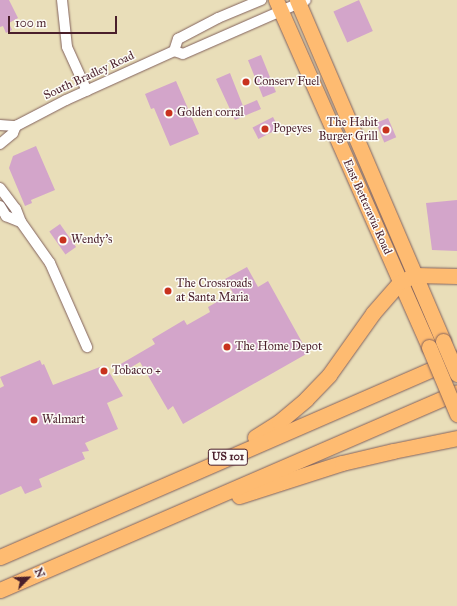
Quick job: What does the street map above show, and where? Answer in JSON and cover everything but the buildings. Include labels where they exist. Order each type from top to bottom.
[{"type":"highway","name":"East Betteravia Road","points":[[301,1],[457,374]]},
{"type":"highway","name":"East Betteravia Road","points":[[279,5],[457,414]]},
{"type":"highway","points":[[184,476],[242,446],[279,422],[306,399],[328,375],[373,313],[400,282],[415,275],[457,276]]},
{"type":"highway","name":"US 101","points":[[0,557],[457,358]]},
{"type":"highway","name":"US 101","points":[[0,590],[167,519],[457,392]]},
{"type":"highway","points":[[167,519],[342,463],[457,438]]},
{"type":"street","points":[[62,0],[67,47],[87,91]]},
{"type":"street","name":"South Bradley Road","points":[[174,51],[178,40],[218,18],[261,0]]},
{"type":"street","name":"South Bradley Road","points":[[0,125],[16,126],[174,51],[183,54],[279,5],[301,1]]},
{"type":"street","name":"South Bradley Road","points":[[0,144],[13,133],[16,126]]},
{"type":"street","points":[[0,188],[16,209],[21,222],[50,263],[87,347]]},
{"type":"street","points":[[0,206],[6,216],[21,222]]},
{"type":"place","name":"Conserv Fuel","points":[[246,82]]},
{"type":"place","name":"Golden corral","points":[[169,113]]},
{"type":"place","name":"Popeyes","points":[[265,129]]},
{"type":"place","name":"The Habit Burger Grill","points":[[386,130]]},
{"type":"place","name":"Wendy's","points":[[63,240]]},
{"type":"place","name":"The Crossroads at Santa Maria","points":[[168,291]]},
{"type":"place","name":"The Home Depot","points":[[227,347]]},
{"type":"place","name":"Tobacco +","points":[[104,371]]},
{"type":"place","name":"Walmart","points":[[34,420]]}]
